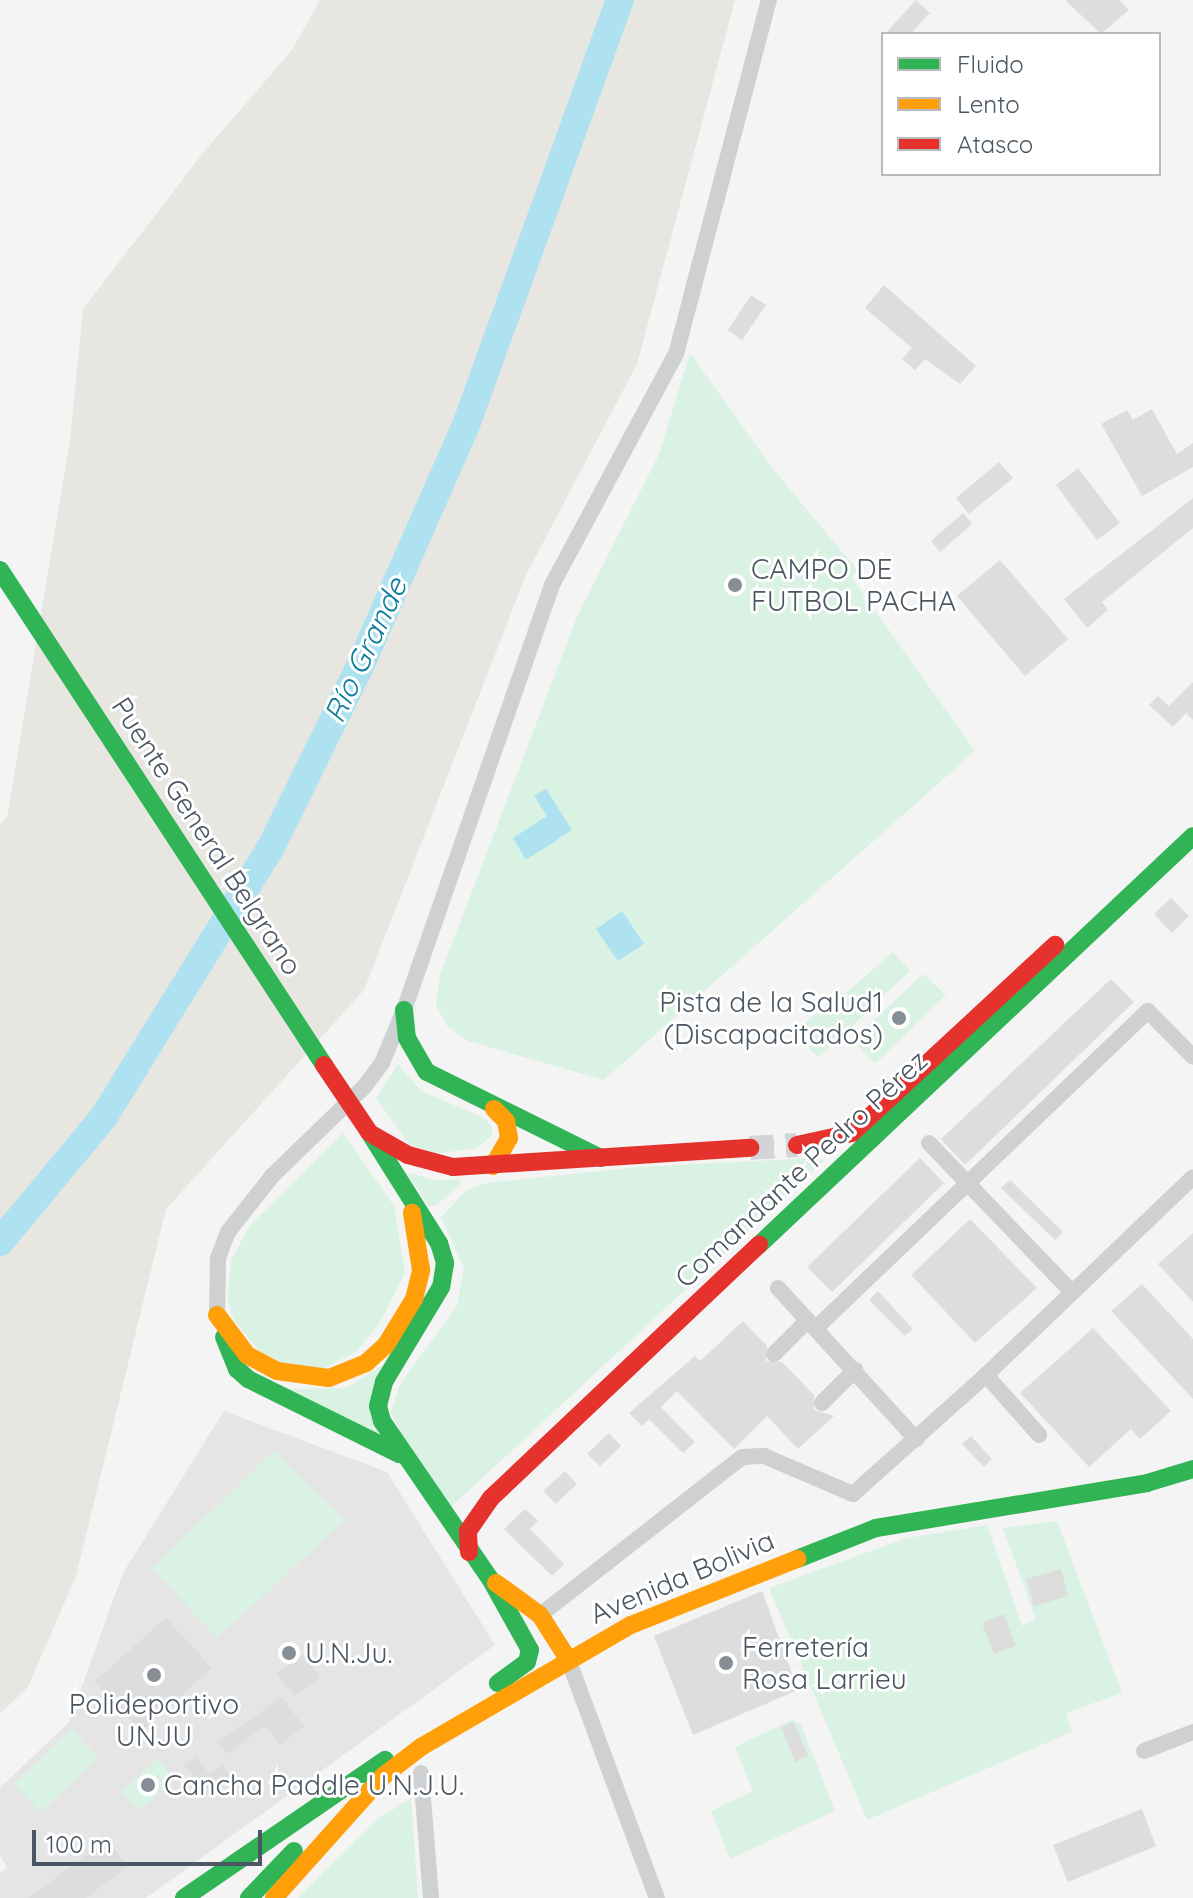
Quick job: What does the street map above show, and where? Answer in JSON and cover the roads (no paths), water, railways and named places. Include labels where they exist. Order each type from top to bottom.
[{"type":"main road","name":"Puente General Belgrano","points":[[0,570],[369,1132],[405,1192]]},
{"type":"main road","points":[[797,1145],[837,1140],[852,1133],[1129,878],[1193,835]]},
{"type":"main road","name":"Comandante Pedro Pérez","points":[[469,1552],[468,1531],[491,1498],[1193,835]]},
{"type":"main road","points":[[404,1010],[407,1038],[419,1063],[446,1084],[604,1160]]},
{"type":"main road","points":[[493,1166],[509,1138],[506,1121],[494,1109]]},
{"type":"main road","points":[[369,1132],[429,1164],[493,1166],[750,1148]]},
{"type":"main road","points":[[217,1315],[247,1355],[277,1371],[329,1378],[366,1363],[401,1323],[421,1270],[418,1231],[405,1192]]},
{"type":"main road","points":[[184,1898],[527,1662],[530,1650],[491,1580],[403,1456],[382,1421],[380,1393],[441,1287],[445,1263],[439,1243],[405,1192]]},
{"type":"main road","points":[[217,1315],[229,1355],[248,1379],[403,1456]]},
{"type":"main road","name":"Avenida Bolivia","points":[[274,1898],[382,1777],[421,1747],[568,1659],[700,1595],[876,1528],[1147,1483],[1193,1469]]},
{"type":"main road","points":[[491,1580],[540,1615],[568,1659]]},
{"type":"main road","points":[[249,1898],[342,1806],[382,1777]]},
{"type":"street","points":[[217,1315],[218,1258],[228,1232],[272,1176],[364,1087],[382,1063],[404,1010],[553,583],[676,354],[769,0]]},
{"type":"street","points":[[774,1354],[969,1184],[1148,1011],[1192,1054]]},
{"type":"street","points":[[929,1143],[1072,1292]]},
{"type":"street","points":[[540,1615],[742,1457],[764,1456],[853,1494],[986,1375],[1193,1177]]},
{"type":"street","points":[[778,1288],[916,1439]]},
{"type":"street","points":[[822,1403],[855,1370]]},
{"type":"street","points":[[986,1375],[1039,1435]]},
{"type":"street","points":[[568,1659],[657,1898]]},
{"type":"street","points":[[1144,1751],[1193,1732]]},
{"type":"street","points":[[421,1773],[431,1898]]},
{"type":"water","points":[[546,789],[572,830],[526,860],[513,838],[547,816],[534,796]]},
{"type":"water","points":[[622,911],[644,944],[618,961],[596,929]]},
{"type":"waterway","name":"Río Grande","points":[[0,1242],[103,1118],[271,847],[361,664],[466,425],[620,0]]},
{"type":"tunnel","points":[[750,1148],[797,1145]]},
{"type":"place","name":"CAMPO DE FUTBOL PACHA","points":[[735,585]]},
{"type":"place","name":"Pista de la Salud1 (Discapacitados)","points":[[899,1018]]},
{"type":"place","name":"U.N.Ju.","points":[[289,1653]]},
{"type":"place","name":"Ferretería Rosa Larrieu","points":[[726,1663]]},
{"type":"place","name":"Polideportivo UNJU","points":[[154,1675]]},
{"type":"place","name":"Cancha Paddle U.N.J.U.","points":[[148,1785]]}]
